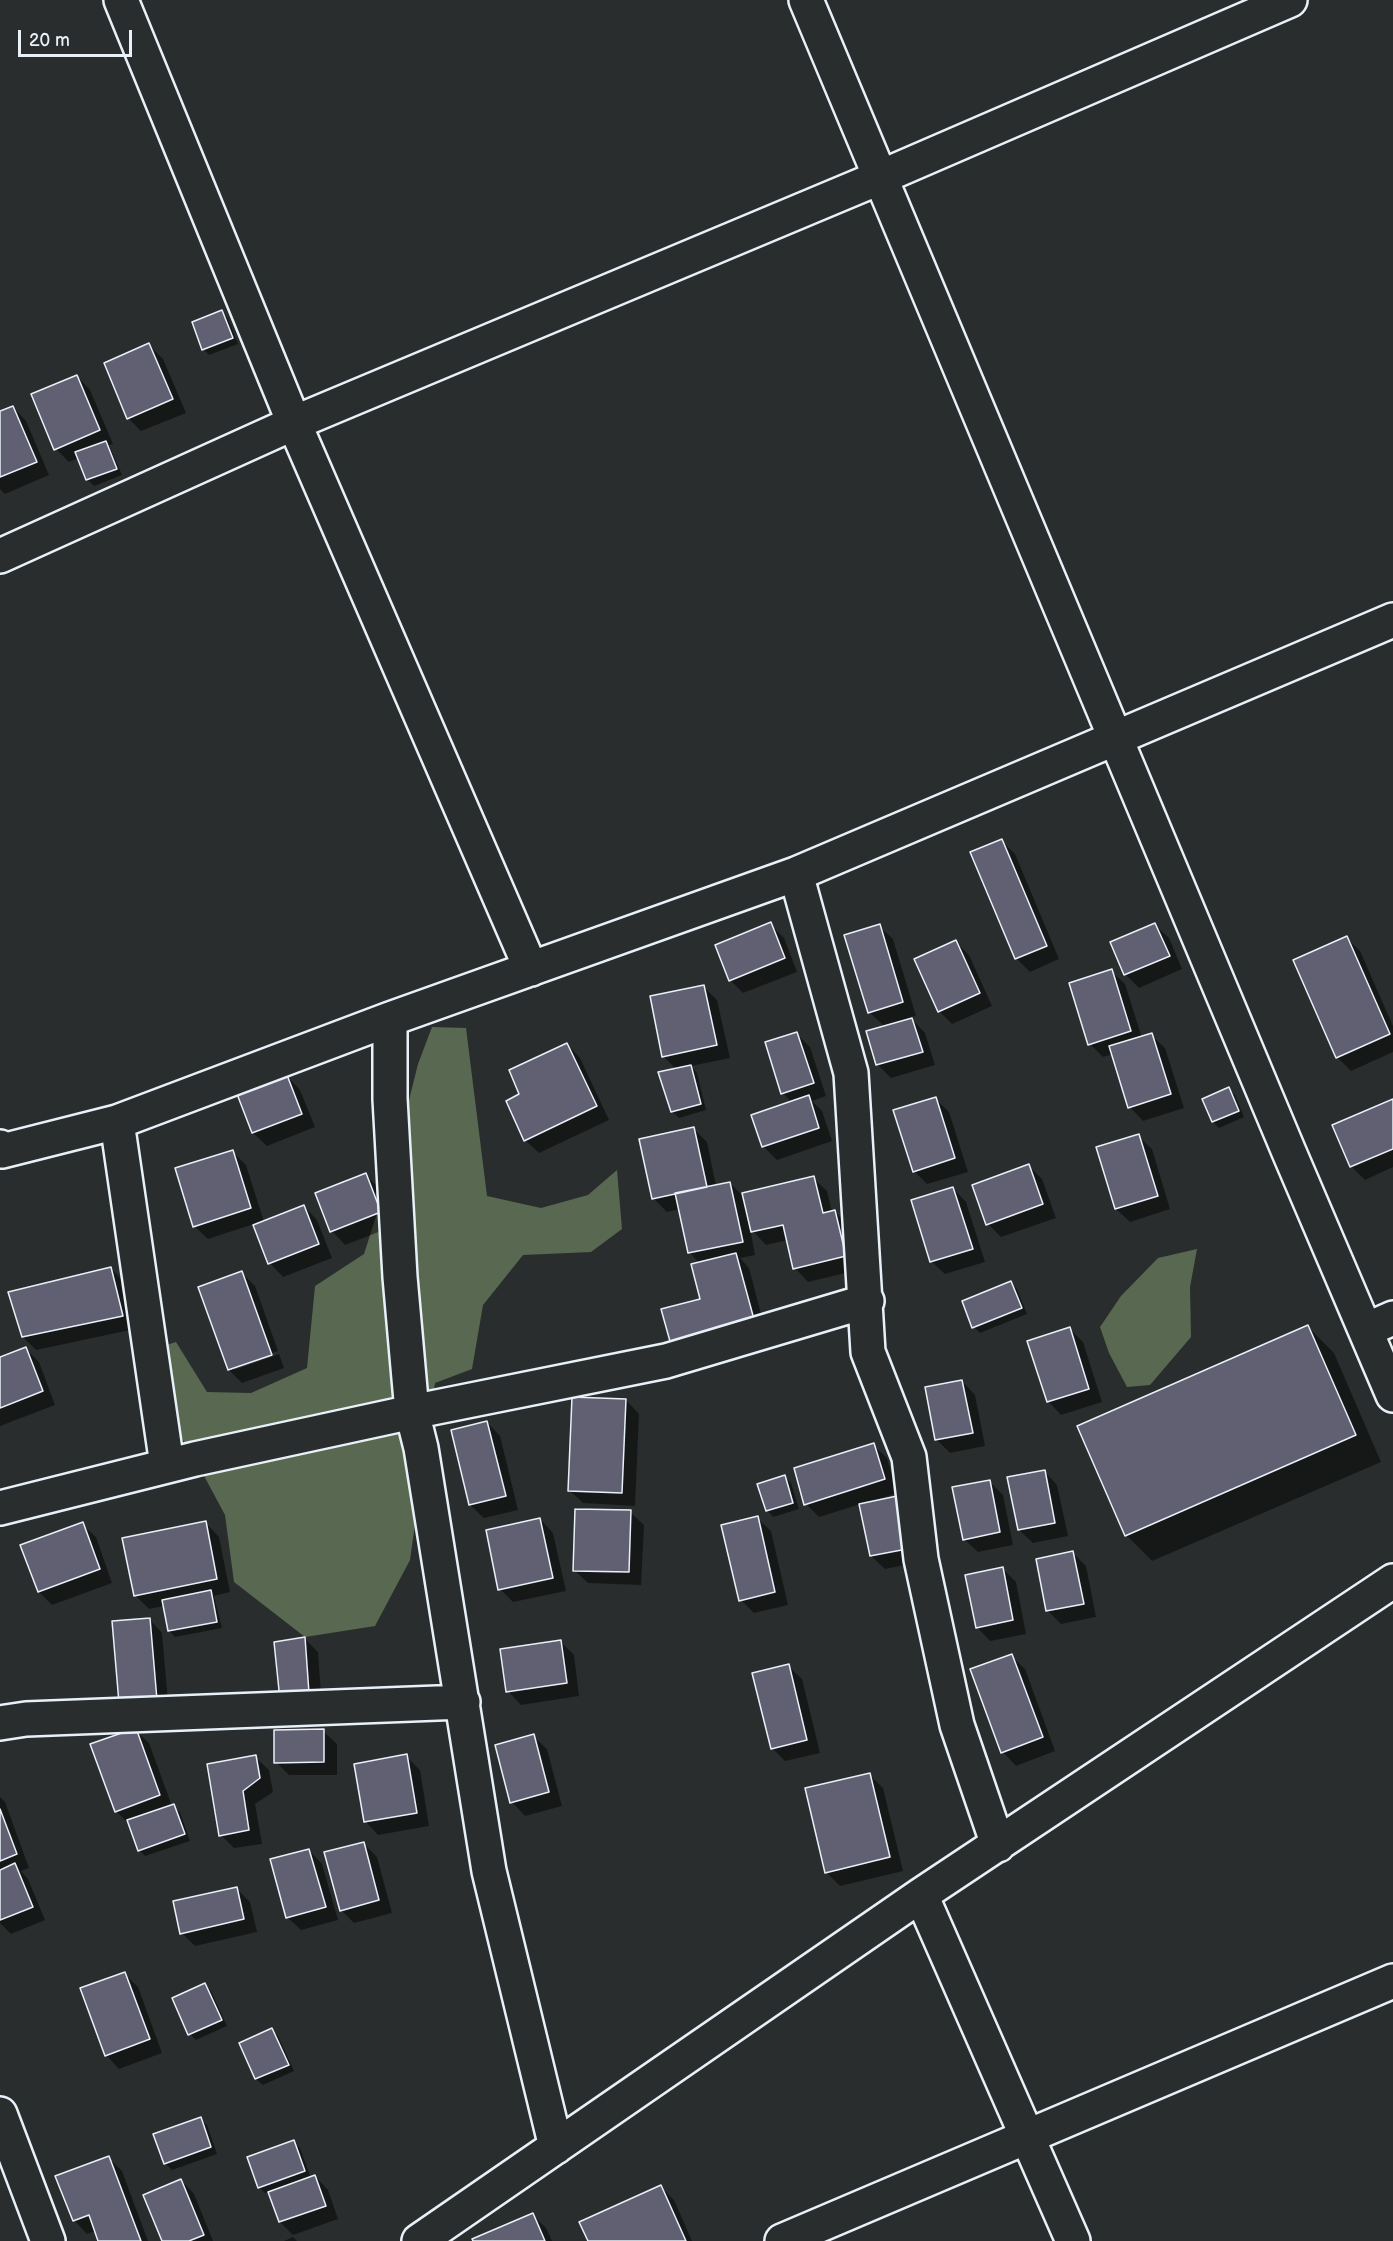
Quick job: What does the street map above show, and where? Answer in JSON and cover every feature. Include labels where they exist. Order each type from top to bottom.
[{"type":"street","points":[[121,0],[294,423],[531,969]]},
{"type":"street","points":[[807,0],[1289,1152],[1380,1324],[1393,1395]]},
{"type":"street","points":[[0,556],[294,423],[881,177],[1290,0]]},
{"type":"street","points":[[0,1147],[2,1151],[117,1122],[390,1019],[796,874],[1393,620]]},
{"type":"street","points":[[796,874],[851,1073],[867,1301],[868,1352],[909,1457],[921,1559],[957,1725],[998,1845]]},
{"type":"street","points":[[390,1019],[390,1099],[400,1277],[412,1412],[421,1448],[489,1871],[556,2147]]},
{"type":"street","points":[[117,1122],[167,1465]]},
{"type":"street","points":[[0,1508],[167,1465],[412,1412],[666,1361],[867,1301]]},
{"type":"street","points":[[419,2241],[921,1895],[1393,1581]]},
{"type":"street","points":[[0,1723],[26,1719],[463,1702]]},
{"type":"street","points":[[921,1895],[1073,2241]]},
{"type":"street","points":[[782,2241],[1393,1981]]},
{"type":"street","points":[[0,2114],[48,2241]]},
{"type":"green space","points":[[432,1027],[466,1028],[487,1196],[541,1208],[588,1195],[617,1170],[622,1229],[591,1252],[523,1255],[483,1305],[472,1369],[435,1383],[410,1560],[375,1626],[305,1637],[234,1582],[225,1515],[195,1459],[158,1401],[151,1350],[176,1342],[207,1392],[251,1393],[307,1368],[315,1286],[364,1254],[394,1160],[418,1064]]},
{"type":"green space","points":[[1197,1249],[1190,1287],[1191,1337],[1150,1385],[1127,1387],[1109,1353],[1100,1327],[1121,1296],[1158,1258]]},
{"type":"building","points":[[222,310],[233,338],[202,350],[192,322]]},
{"type":"building","points":[[149,343],[173,399],[127,419],[104,363]]},
{"type":"building","points":[[77,375],[100,430],[54,450],[31,394]]},
{"type":"building","points":[[13,406],[37,462],[0,477],[0,411]]},
{"type":"building","points":[[106,441],[117,469],[86,480],[75,452]]},
{"type":"building","points":[[1002,839],[1047,946],[1015,959],[970,852]]},
{"type":"building","points":[[771,922],[785,958],[729,981],[715,945]]},
{"type":"building","points":[[1155,923],[1170,956],[1124,975],[1110,942]]},
{"type":"building","points":[[880,924],[903,1002],[868,1013],[844,935]]},
{"type":"building","points":[[1347,936],[1390,1034],[1336,1058],[1293,960]]},
{"type":"building","points":[[956,940],[980,993],[938,1012],[914,959]]},
{"type":"building","points":[[1112,969],[1131,1031],[1088,1045],[1069,983]]},
{"type":"building","points":[[704,985],[717,1045],[662,1057],[650,996]]},
{"type":"building","points":[[912,1018],[923,1052],[876,1065],[866,1031]]},
{"type":"building","points":[[797,1032],[814,1083],[781,1094],[765,1042]]},
{"type":"building","points":[[1152,1033],[1171,1094],[1128,1108],[1109,1046]]},
{"type":"building","points":[[567,1043],[597,1106],[524,1141],[506,1101],[519,1094],[509,1070]]},
{"type":"building","points":[[691,1065],[701,1104],[671,1112],[658,1072]]},
{"type":"building","points":[[287,1075],[302,1114],[252,1133],[237,1094]]},
{"type":"building","points":[[1229,1087],[1239,1111],[1212,1122],[1202,1099]]},
{"type":"building","points":[[809,1095],[819,1128],[762,1147],[751,1115]]},
{"type":"building","points":[[936,1097],[955,1158],[913,1172],[893,1110]]},
{"type":"building","points":[[1393,1099],[1393,1149],[1350,1167],[1332,1125]]},
{"type":"building","points":[[694,1127],[707,1187],[652,1199],[639,1139]]},
{"type":"building","points":[[1139,1134],[1158,1196],[1115,1209],[1096,1147]]},
{"type":"building","points":[[233,1150],[251,1208],[193,1227],[175,1168]]},
{"type":"building","points":[[1029,1164],[1043,1204],[986,1225],[972,1185]]},
{"type":"building","points":[[366,1173],[381,1212],[330,1232],[315,1193]]},
{"type":"building","points":[[814,1176],[823,1213],[835,1210],[846,1256],[793,1269],[783,1225],[751,1232],[742,1193]]},
{"type":"building","points":[[730,1182],[743,1242],[688,1253],[675,1193]]},
{"type":"building","points":[[953,1187],[973,1249],[930,1262],[911,1200]]},
{"type":"building","points":[[304,1205],[319,1244],[268,1264],[253,1225]]},
{"type":"building","points":[[736,1253],[755,1323],[671,1345],[661,1309],[700,1299],[691,1264]]},
{"type":"building","points":[[111,1267],[123,1316],[22,1337],[8,1292]]},
{"type":"building","points":[[242,1271],[272,1355],[228,1370],[198,1287]]},
{"type":"building","points":[[1011,1281],[1022,1308],[972,1328],[962,1301]]},
{"type":"building","points":[[1308,1325],[1356,1435],[1125,1536],[1077,1426]]},
{"type":"building","points":[[1070,1327],[1089,1389],[1047,1402],[1027,1341]]},
{"type":"building","points":[[26,1347],[43,1391],[0,1408],[0,1357]]},
{"type":"building","points":[[962,1380],[973,1433],[935,1440],[925,1387]]},
{"type":"building","points":[[572,1397],[626,1399],[622,1493],[568,1491]]},
{"type":"building","points":[[487,1421],[506,1496],[469,1505],[451,1430]]},
{"type":"building","points":[[874,1443],[885,1479],[804,1505],[794,1468]]},
{"type":"building","points":[[1045,1470],[1055,1523],[1018,1530],[1007,1477]]},
{"type":"building","points":[[785,1475],[793,1503],[766,1511],[757,1484]]},
{"type":"building","points":[[990,1480],[1000,1532],[963,1540],[952,1487]]},
{"type":"building","points":[[897,1496],[907,1549],[870,1556],[859,1504]]},
{"type":"building","points":[[575,1509],[631,1510],[629,1572],[573,1571]]},
{"type":"building","points":[[758,1516],[775,1592],[739,1601],[721,1525]]},
{"type":"building","points":[[540,1518],[553,1578],[498,1590],[486,1530]]},
{"type":"building","points":[[206,1521],[217,1579],[134,1596],[122,1538]]},
{"type":"building","points":[[83,1522],[100,1569],[38,1592],[20,1545]]},
{"type":"building","points":[[1073,1551],[1084,1604],[1046,1611],[1036,1559]]},
{"type":"building","points":[[1003,1567],[1013,1620],[976,1628],[965,1575]]},
{"type":"building","points":[[211,1590],[217,1622],[168,1631],[162,1600]]},
{"type":"building","points":[[150,1618],[157,1700],[119,1703],[112,1621]]},
{"type":"building","points":[[305,1637],[309,1693],[280,1700],[274,1642]]},
{"type":"building","points":[[561,1640],[567,1683],[506,1692],[500,1649]]},
{"type":"building","points":[[1012,1654],[1043,1737],[1001,1753],[970,1669]]},
{"type":"building","points":[[789,1664],[807,1740],[771,1749],[752,1673]]},
{"type":"building","points":[[136,1728],[160,1795],[115,1812],[90,1744]]},
{"type":"building","points":[[324,1729],[324,1762],[274,1763],[274,1730]]},
{"type":"building","points":[[534,1734],[549,1792],[510,1803],[495,1745]]},
{"type":"building","points":[[407,1754],[417,1813],[364,1822],[354,1764]]},
{"type":"building","points":[[256,1755],[260,1778],[243,1791],[249,1830],[219,1836],[207,1764]]},
{"type":"building","points":[[870,1773],[890,1857],[825,1873],[805,1788]]},
{"type":"building","points":[[174,1804],[185,1834],[138,1851],[127,1820]]},
{"type":"building","points":[[0,1809],[17,1854],[0,1861]]},
{"type":"building","points":[[364,1842],[379,1900],[340,1911],[324,1852]]},
{"type":"building","points":[[309,1849],[326,1907],[286,1918],[270,1859]]},
{"type":"building","points":[[15,1863],[33,1907],[0,1920],[0,1870]]},
{"type":"building","points":[[237,1887],[244,1919],[180,1934],[173,1901]]},
{"type":"building","points":[[125,1972],[150,2039],[105,2056],[80,1988]]},
{"type":"building","points":[[205,1983],[222,2020],[188,2035],[172,1998]]},
{"type":"building","points":[[272,2028],[289,2065],[255,2079],[239,2043]]},
{"type":"building","points":[[201,2117],[211,2147],[164,2164],[153,2134]]},
{"type":"building","points":[[294,2140],[305,2171],[258,2188],[247,2157]]},
{"type":"building","points":[[109,2156],[141,2241],[98,2241],[89,2215],[73,2221],[55,2176]]},
{"type":"building","points":[[315,2175],[326,2206],[279,2222],[268,2192]]},
{"type":"building","points":[[181,2179],[204,2235],[189,2241],[162,2241],[143,2195]]},
{"type":"building","points":[[661,2185],[686,2241],[588,2241],[579,2222]]},
{"type":"building","points":[[533,2213],[545,2241],[473,2241],[472,2239]]}]
